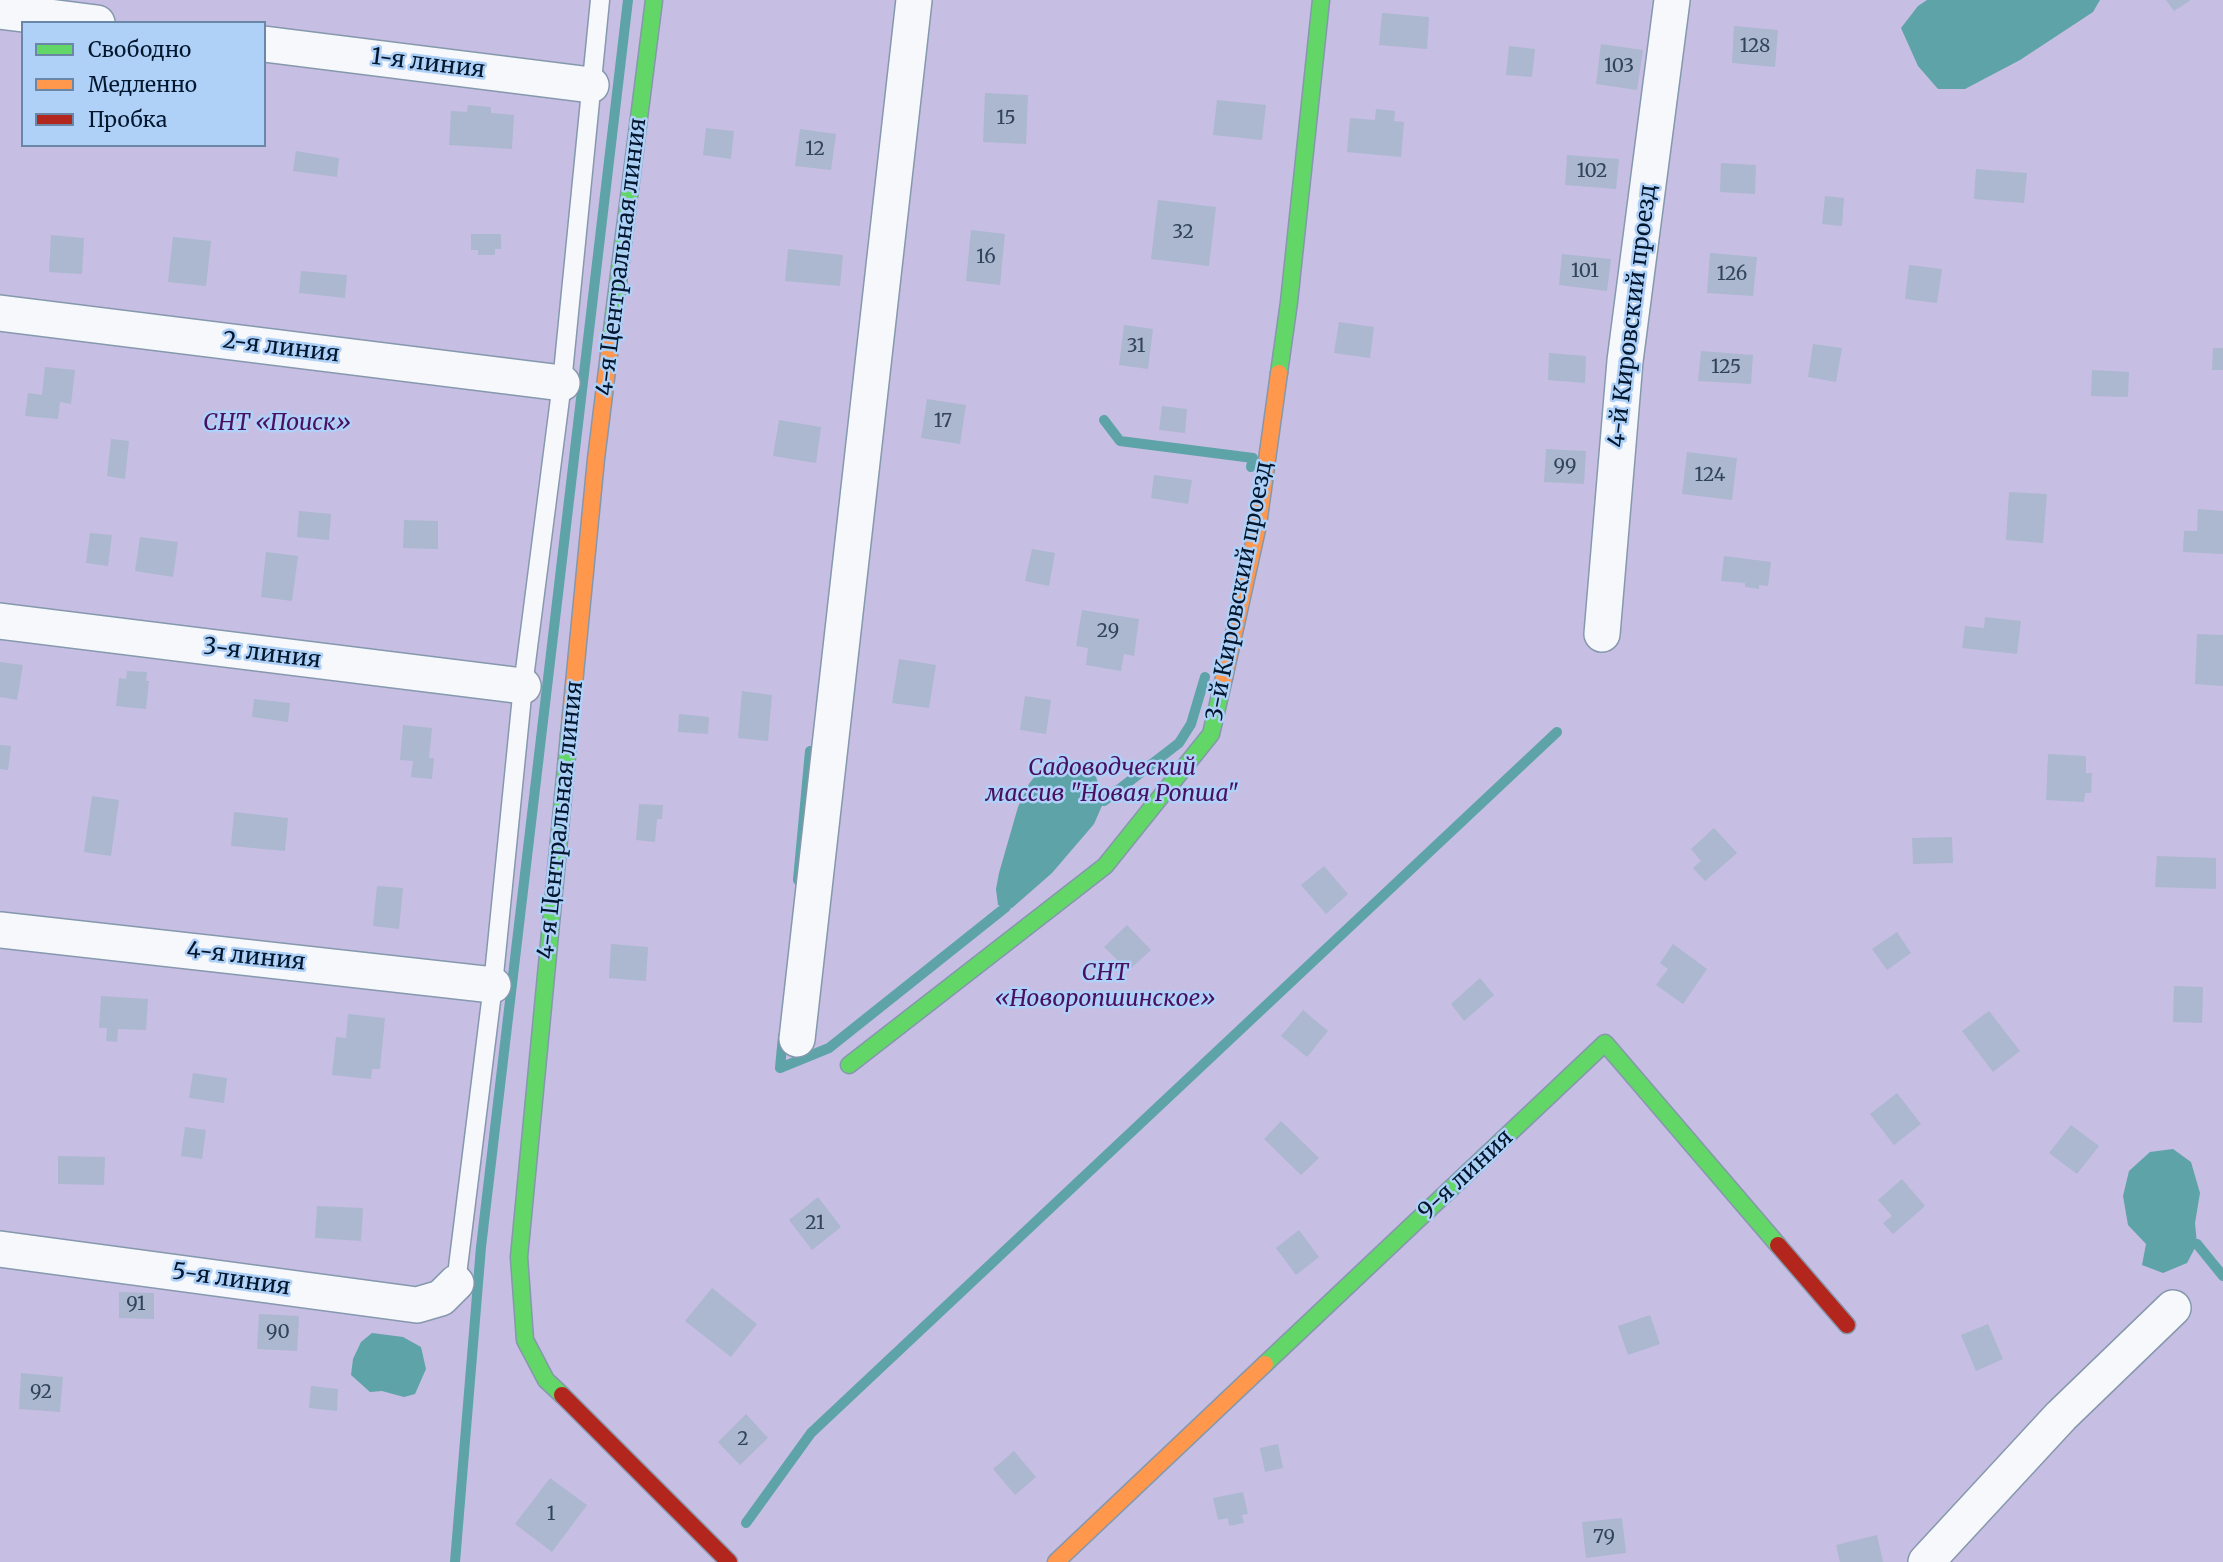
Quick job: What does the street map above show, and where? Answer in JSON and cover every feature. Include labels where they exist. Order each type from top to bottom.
[{"type":"street","name":"4-я Центральная линия","points":[[654,0],[596,459],[519,1257],[525,1340],[545,1380],[729,1562]]},
{"type":"street","points":[[797,1039],[914,0]]},
{"type":"street","name":"3-й Кировский проезд","points":[[849,1065],[1105,866],[1211,734],[1258,525],[1289,302],[1321,0]]},
{"type":"street","name":"4-й Кировский проезд","points":[[1602,634],[1625,361],[1672,0]]},
{"type":"street","points":[[0,10],[82,21]]},
{"type":"street","name":"1-я линия","points":[[266,44],[591,85]]},
{"type":"street","name":"2-я линия","points":[[0,313],[562,383]]},
{"type":"street","name":"3-я линия","points":[[0,621],[523,687]]},
{"type":"street","name":"4-я линия","points":[[0,930],[492,985]]},
{"type":"street","name":"9-я линия","points":[[1056,1562],[1605,1043],[1847,1325]]},
{"type":"street","name":"5-я линия","points":[[0,1249],[417,1305],[441,1298],[456,1283]]},
{"type":"street","points":[[1926,1562],[2061,1416],[2173,1308]]},
{"type":"lane","points":[[456,1283],[492,985],[523,687],[562,383],[600,0]]},
{"type":"green space","name":"Садоводческий массив \"Новая Ропша\"","points":[[0,0],[2223,0],[2223,1562],[0,1562]]},
{"type":"shaded area","points":[[1927,0],[2100,0],[2093,12],[2020,60],[1965,89],[1938,89],[1918,66],[1901,28],[1918,6]]},
{"type":"shaded area","points":[[1060,760],[1078,764],[1096,777],[1104,801],[1094,824],[1052,873],[1012,908],[998,905],[996,889],[999,873],[1018,807],[1029,784],[1041,768]]},
{"type":"shaded area","points":[[2173,1149],[2191,1162],[2200,1193],[2195,1223],[2197,1244],[2187,1263],[2163,1273],[2142,1265],[2146,1244],[2128,1225],[2123,1196],[2129,1171],[2150,1152]]},
{"type":"shaded area","points":[[372,1333],[403,1337],[421,1347],[426,1369],[415,1394],[404,1397],[382,1391],[370,1392],[351,1375],[353,1359],[361,1342]]},
{"type":"building","points":[[2166,0],[2191,0],[2174,11]]},
{"type":"building","points":[[1382,13],[1429,17],[1427,49],[1379,45]]},
{"type":"building","points":[[1734,26],[1778,30],[1775,67],[1732,63]]},
{"type":"building","points":[[1601,44],[1643,50],[1637,90],[1596,84]]},
{"type":"building","points":[[1509,46],[1535,49],[1532,77],[1506,75]]},
{"type":"building","points":[[985,93],[1028,95],[1026,144],[983,142]]},
{"type":"building","points":[[1217,100],[1266,105],[1262,140],[1213,135]]},
{"type":"building","points":[[468,105],[491,107],[491,113],[514,115],[512,149],[449,145],[451,111],[467,112]]},
{"type":"building","points":[[1376,109],[1395,111],[1394,121],[1404,122],[1401,157],[1347,152],[1350,118],[1375,120]]},
{"type":"building","points":[[706,128],[734,131],[731,159],[703,155]]},
{"type":"building","points":[[800,129],[836,134],[831,170],[795,166]]},
{"type":"building","points":[[296,151],[339,158],[337,177],[293,171]]},
{"type":"building","points":[[1567,155],[1619,159],[1616,189],[1565,185]]},
{"type":"building","points":[[1721,163],[1756,165],[1755,194],[1720,192]]},
{"type":"building","points":[[1976,169],[2027,173],[2024,203],[1974,199]]},
{"type":"building","points":[[1825,196],[1844,198],[1842,226],[1822,224]]},
{"type":"building","points":[[1158,200],[1216,207],[1209,266],[1151,259]]},
{"type":"building","points":[[971,230],[1005,234],[1000,285],[966,281]]},
{"type":"building","points":[[471,234],[501,234],[501,249],[495,249],[495,255],[478,255],[478,250],[471,250]]},
{"type":"building","points":[[51,235],[84,238],[82,274],[49,272]]},
{"type":"building","points":[[173,237],[211,241],[206,286],[168,282]]},
{"type":"building","points":[[788,249],[843,255],[840,286],[785,281]]},
{"type":"building","points":[[1710,253],[1757,257],[1753,296],[1707,293]]},
{"type":"building","points":[[1562,254],[1611,259],[1607,291],[1559,285]]},
{"type":"building","points":[[1909,265],[1942,269],[1937,303],[1905,299]]},
{"type":"building","points":[[301,271],[347,275],[345,298],[299,293]]},
{"type":"building","points":[[1339,322],[1374,327],[1370,358],[1334,353]]},
{"type":"building","points":[[1124,325],[1153,329],[1148,369],[1119,365]]},
{"type":"building","points":[[1813,344],[1842,348],[1836,382],[1808,377]]},
{"type":"building","points":[[2213,348],[2223,348],[2223,370],[2212,370]]},
{"type":"building","points":[[1701,351],[1753,355],[1751,384],[1698,381]]},
{"type":"building","points":[[1549,353],[1586,356],[1585,383],[1548,380]]},
{"type":"building","points":[[45,367],[75,370],[71,404],[60,402],[58,419],[25,416],[28,393],[42,395]]},
{"type":"building","points":[[2092,370],[2129,372],[2128,397],[2091,396]]},
{"type":"building","points":[[927,399],[966,405],[960,444],[921,438]]},
{"type":"building","points":[[1162,406],[1187,409],[1185,433],[1159,430]]},
{"type":"building","points":[[779,420],[821,427],[816,463],[773,456]]},
{"type":"building","points":[[111,439],[129,441],[125,479],[107,476]]},
{"type":"building","points":[[1546,449],[1586,451],[1584,484],[1544,482]]},
{"type":"building","points":[[1687,452],[1737,458],[1732,500],[1682,494]]},
{"type":"building","points":[[1154,475],[1192,480],[1188,504],[1151,498]]},
{"type":"building","points":[[2009,492],[2047,494],[2043,543],[2006,540]]},
{"type":"building","points":[[2198,509],[2223,511],[2223,554],[2183,552],[2184,531],[2197,531]]},
{"type":"building","points":[[299,511],[331,514],[329,540],[297,537]]},
{"type":"building","points":[[404,520],[438,521],[438,549],[403,548]]},
{"type":"building","points":[[90,533],[112,535],[108,566],[86,563]]},
{"type":"building","points":[[140,537],[178,542],[173,577],[135,571]]},
{"type":"building","points":[[1032,549],[1055,553],[1049,586],[1025,581]]},
{"type":"building","points":[[266,552],[298,556],[292,601],[261,597]]},
{"type":"building","points":[[1724,556],[1771,562],[1768,586],[1759,585],[1759,589],[1745,587],[1745,583],[1721,581]]},
{"type":"building","points":[[1082,610],[1139,619],[1134,656],[1124,654],[1121,671],[1086,665],[1088,648],[1076,646]]},
{"type":"building","points":[[1985,617],[2021,621],[2017,654],[1962,648],[1965,626],[1984,628]]},
{"type":"building","points":[[2197,634],[2223,635],[2223,686],[2195,684]]},
{"type":"building","points":[[899,659],[936,665],[929,708],[892,703]]},
{"type":"building","points":[[0,662],[23,665],[17,700],[0,697]]},
{"type":"building","points":[[127,671],[147,672],[146,681],[149,681],[146,709],[116,706],[119,678],[126,679]]},
{"type":"building","points":[[742,691],[772,695],[768,741],[738,738]]},
{"type":"building","points":[[1025,696],[1051,700],[1046,734],[1020,730]]},
{"type":"building","points":[[254,699],[290,703],[288,722],[252,717]]},
{"type":"building","points":[[679,714],[709,717],[708,734],[678,732]]},
{"type":"building","points":[[403,725],[432,728],[429,758],[434,758],[432,779],[411,777],[413,761],[400,760]]},
{"type":"building","points":[[0,745],[11,746],[8,770],[0,769]]},
{"type":"building","points":[[2048,754],[2086,756],[2086,773],[2092,773],[2091,793],[2085,793],[2084,802],[2046,800]]},
{"type":"building","points":[[92,796],[119,800],[111,856],[84,852]]},
{"type":"building","points":[[639,804],[663,805],[662,819],[657,819],[655,842],[636,840]]},
{"type":"building","points":[[234,812],[288,818],[285,851],[231,846]]},
{"type":"building","points":[[1714,828],[1737,853],[1705,881],[1693,868],[1701,861],[1691,849]]},
{"type":"building","points":[[1952,837],[1953,863],[1913,864],[1912,838]]},
{"type":"building","points":[[2157,856],[2216,858],[2216,889],[2155,887]]},
{"type":"building","points":[[1324,866],[1348,894],[1326,914],[1301,885]]},
{"type":"building","points":[[377,886],[403,888],[399,929],[373,926]]},
{"type":"building","points":[[1127,925],[1151,950],[1128,971],[1104,947]]},
{"type":"building","points":[[1897,932],[1911,953],[1887,970],[1872,949]]},
{"type":"building","points":[[611,944],[648,947],[646,981],[609,978]]},
{"type":"building","points":[[1673,944],[1707,969],[1683,1004],[1656,985],[1668,969],[1660,963]]},
{"type":"building","points":[[1480,978],[1494,995],[1464,1021],[1451,1004]]},
{"type":"building","points":[[2174,986],[2203,987],[2202,1023],[2173,1022]]},
{"type":"building","points":[[101,996],[148,999],[146,1030],[118,1029],[117,1042],[106,1041],[107,1028],[99,1028]]},
{"type":"building","points":[[1303,1010],[1328,1031],[1307,1057],[1281,1036]]},
{"type":"building","points":[[1989,1011],[2020,1051],[1993,1072],[1962,1031]]},
{"type":"building","points":[[348,1014],[385,1018],[380,1069],[372,1069],[371,1079],[332,1075],[336,1037],[346,1038]]},
{"type":"building","points":[[193,1073],[227,1078],[224,1103],[189,1098]]},
{"type":"building","points":[[1897,1093],[1921,1124],[1894,1145],[1870,1114]]},
{"type":"building","points":[[1281,1121],[1319,1158],[1301,1175],[1264,1139]]},
{"type":"building","points":[[2071,1125],[2099,1146],[2077,1174],[2049,1153]]},
{"type":"building","points":[[185,1127],[206,1130],[202,1159],[181,1156]]},
{"type":"building","points":[[58,1156],[105,1157],[104,1185],[58,1184]]},
{"type":"building","points":[[1902,1179],[1925,1206],[1893,1234],[1883,1223],[1892,1216],[1878,1200]]},
{"type":"building","points":[[818,1197],[841,1227],[812,1250],[789,1220]]},
{"type":"building","points":[[317,1206],[363,1208],[361,1241],[315,1238]]},
{"type":"building","points":[[1299,1230],[1319,1257],[1296,1275],[1276,1248]]},
{"type":"building","points":[[712,1288],[757,1324],[731,1357],[685,1321]]},
{"type":"building","points":[[119,1292],[154,1293],[154,1319],[119,1318]]},
{"type":"building","points":[[259,1314],[299,1316],[297,1351],[257,1349]]},
{"type":"building","points":[[1650,1315],[1660,1344],[1628,1355],[1618,1326]]},
{"type":"building","points":[[1988,1324],[2003,1359],[1976,1371],[1961,1335]]},
{"type":"building","points":[[21,1373],[63,1377],[60,1412],[19,1409]]},
{"type":"building","points":[[311,1386],[338,1389],[337,1411],[309,1408]]},
{"type":"building","points":[[746,1414],[768,1438],[740,1465],[718,1442]]},
{"type":"building","points":[[1278,1444],[1283,1468],[1265,1472],[1260,1448]]},
{"type":"building","points":[[1014,1451],[1036,1477],[1015,1495],[993,1469]]},
{"type":"building","points":[[550,1478],[587,1505],[552,1552],[515,1524]]},
{"type":"building","points":[[1243,1492],[1248,1514],[1242,1515],[1244,1523],[1229,1526],[1228,1518],[1218,1520],[1213,1498]]},
{"type":"building","points":[[1622,1518],[1626,1553],[1586,1558],[1582,1522]]},
{"type":"building","points":[[1877,1535],[1883,1562],[1840,1562],[1836,1545]]},
{"type":"waterway","points":[[455,1562],[481,1247],[628,0]]},
{"type":"waterway","points":[[1104,420],[1120,441],[1253,458],[1251,467]]},
{"type":"waterway","points":[[1104,801],[1179,743],[1191,724],[1205,677]]},
{"type":"waterway","points":[[746,1523],[811,1433],[1557,732]]},
{"type":"waterway","points":[[798,880],[810,751]]},
{"type":"waterway","points":[[783,1036],[780,1068],[829,1048],[1006,907]]},
{"type":"waterway","points":[[2197,1244],[2223,1276]]},
{"type":"traffic: fast","points":[[611,338],[654,0]]},
{"type":"traffic: fast","points":[[1279,373],[1321,0]]},
{"type":"traffic: fast","points":[[849,1065],[1105,866],[1211,734],[1224,678]]},
{"type":"traffic: fast","points":[[562,1395],[546,1380],[525,1340],[519,1257],[569,735]]},
{"type":"traffic: fast","points":[[1265,1364],[1605,1043],[1778,1245]]},
{"type":"traffic: slow","points":[[569,735],[596,459],[611,338]]},
{"type":"traffic: slow","points":[[1224,678],[1258,525],[1279,373]]},
{"type":"traffic: slow","points":[[1056,1562],[1265,1364]]},
{"type":"traffic: jam","points":[[1778,1245],[1847,1325]]},
{"type":"traffic: jam","points":[[562,1395],[729,1562]]},
{"type":"park label","name":"СНТ «Поиск»","points":[[277,423]]},
{"type":"park label","name":"СНТ «Новоропшинское»","points":[[1105,986]]}]
